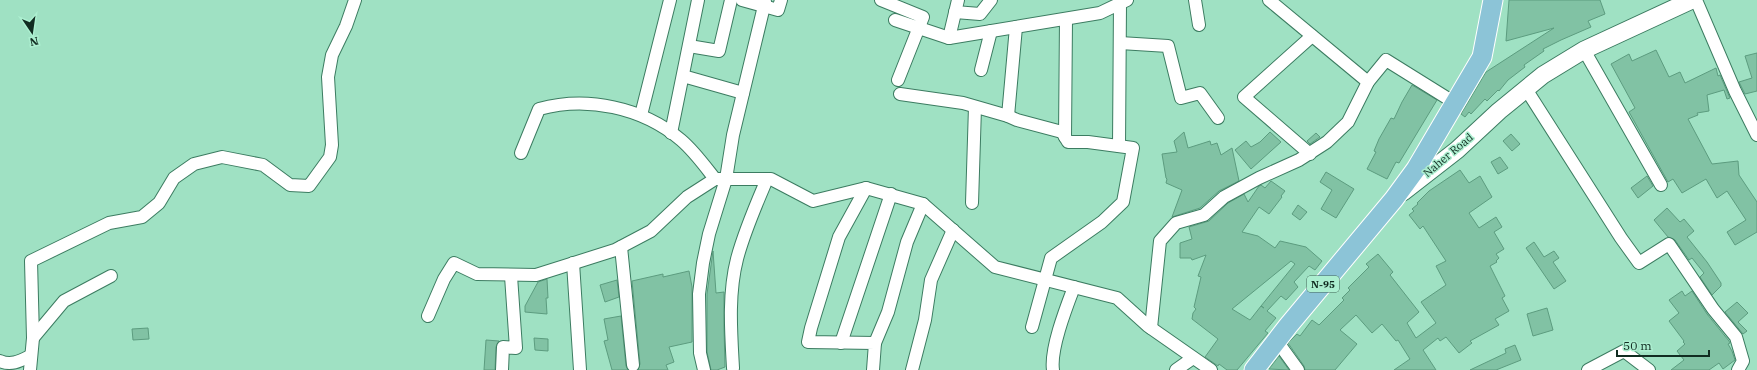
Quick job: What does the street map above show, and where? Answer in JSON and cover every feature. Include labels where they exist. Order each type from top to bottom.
[{"type":"main road","points":[[1394,199],[1416,169],[1482,56],[1493,0]]},
{"type":"main road","name":"Naher Road","points":[[1254,370],[1276,341],[1394,199],[1457,150],[1499,111],[1543,75],[1584,50],[1692,0]]},
{"type":"street","points":[[30,370],[30,356],[33,338],[32,261],[109,223],[142,217],[159,203],[174,178],[194,164],[222,157],[263,165],[290,185],[309,186],[330,157],[332,145],[328,77],[332,55],[346,26],[355,0]]},
{"type":"street","points":[[641,115],[670,0]]},
{"type":"street","points":[[671,132],[698,0]]},
{"type":"street","points":[[689,46],[719,51],[731,0]]},
{"type":"street","points":[[742,0],[764,3],[778,10],[781,0]]},
{"type":"street","points":[[881,0],[923,16],[898,80]]},
{"type":"street","points":[[949,38],[958,0]]},
{"type":"street","points":[[955,12],[980,14],[991,0]]},
{"type":"street","points":[[1195,0],[1199,25]]},
{"type":"street","points":[[1269,0],[1368,82]]},
{"type":"street","points":[[1696,0],[1735,91],[1757,135]]},
{"type":"street","points":[[895,20],[949,38],[1100,13],[1124,1]]},
{"type":"street","points":[[1119,146],[1120,43],[1124,1]]},
{"type":"street","points":[[704,370],[700,353],[699,294],[703,263],[721,179],[733,135],[764,3]]},
{"type":"street","points":[[1065,137],[1066,19]]},
{"type":"street","points":[[1008,116],[1016,27]]},
{"type":"street","points":[[981,70],[991,31]]},
{"type":"street","points":[[1310,154],[1244,97],[1312,36]]},
{"type":"street","points":[[1120,43],[1168,46],[1181,98],[1200,93],[1218,118]]},
{"type":"street","points":[[1584,50],[1661,185]]},
{"type":"street","points":[[1151,328],[1160,241],[1176,223],[1204,215],[1224,197],[1259,178],[1310,154],[1327,142],[1348,122],[1368,82],[1386,60],[1455,102]]},
{"type":"street","points":[[683,76],[743,93]]},
{"type":"street","points":[[1526,89],[1621,238],[1640,263],[1669,244],[1713,310],[1736,337],[1743,361],[1738,370]]},
{"type":"street","points":[[900,94],[962,103],[1008,116],[1017,120],[1062,132],[1068,142],[1088,142],[1134,148],[1123,202],[1102,222],[1051,258],[1032,328]]},
{"type":"street","points":[[521,153],[539,109],[551,106],[576,104],[608,106],[641,115],[671,132],[721,179]]},
{"type":"street","points":[[972,203],[975,107]]},
{"type":"street","points":[[428,316],[444,279],[454,263],[477,274],[511,276],[536,275],[621,247],[651,231],[687,197],[721,179],[771,179],[813,201],[866,188],[923,204],[995,267],[1117,298],[1151,328],[1211,370]]},
{"type":"street","points":[[733,368],[730,329],[732,294],[737,259],[766,179]]},
{"type":"street","points":[[866,188],[839,237],[808,342],[875,343]]},
{"type":"street","points":[[841,343],[891,194]]},
{"type":"street","points":[[873,370],[875,343],[888,312],[907,242],[923,204]]},
{"type":"street","points":[[912,370],[923,326],[931,280],[953,230]]},
{"type":"street","points":[[621,247],[633,365]]},
{"type":"street","points":[[573,263],[580,370]]},
{"type":"street","points":[[33,338],[64,301],[112,276]]},
{"type":"street","points":[[502,370],[503,347],[516,348],[511,276]]},
{"type":"street","points":[[1053,370],[1052,363],[1059,334],[1074,287]]},
{"type":"street","points":[[1276,341],[1298,370]]},
{"type":"street","points":[[1588,370],[1624,351],[1649,370]]},
{"type":"street","points":[[0,361],[16,363],[30,356]]},
{"type":"street","points":[[1176,370],[1193,358]]},
{"type":"building","points":[[1509,0],[1600,0],[1605,14],[1588,21],[1591,27],[1543,49],[1544,51],[1524,65],[1525,67],[1508,80],[1499,91],[1498,90],[1487,101],[1485,99],[1471,114],[1469,112],[1465,117],[1461,114],[1486,72],[1554,28],[1506,41]]},
{"type":"building","points":[[1656,50],[1669,77],[1680,72],[1685,83],[1716,68],[1718,76],[1720,75],[1730,98],[1727,99],[1724,90],[1707,95],[1709,111],[1697,113],[1698,115],[1688,119],[1712,164],[1738,161],[1739,175],[1757,202],[1757,232],[1735,245],[1727,232],[1746,220],[1727,191],[1717,198],[1706,179],[1682,193],[1673,179],[1668,182],[1629,112],[1635,108],[1611,64],[1629,54],[1632,61]]},
{"type":"building","points":[[1757,53],[1757,91],[1745,94],[1739,82],[1752,78],[1745,56]]},
{"type":"building","points":[[1412,85],[1437,100],[1399,163],[1396,162],[1387,179],[1367,169],[1376,152],[1374,151],[1379,139],[1391,118],[1394,119]]},
{"type":"building","points":[[1184,132],[1188,148],[1210,141],[1211,145],[1217,143],[1221,155],[1232,148],[1239,181],[1219,191],[1200,208],[1172,217],[1182,190],[1166,183],[1167,179],[1162,154],[1177,152],[1174,141]]},
{"type":"building","points":[[1270,132],[1281,142],[1251,169],[1235,150],[1246,141],[1251,147],[1260,142]]},
{"type":"building","points":[[1316,133],[1320,137],[1310,144],[1307,141]]},
{"type":"building","points":[[1511,134],[1520,144],[1512,151],[1503,141]]},
{"type":"building","points":[[1500,157],[1508,168],[1498,174],[1491,162]]},
{"type":"building","points":[[1460,170],[1469,183],[1480,176],[1492,197],[1469,213],[1479,228],[1496,217],[1502,227],[1494,232],[1504,249],[1496,254],[1499,258],[1496,261],[1497,262],[1490,266],[1505,296],[1502,298],[1509,311],[1495,319],[1499,325],[1470,341],[1472,343],[1459,353],[1446,337],[1440,341],[1438,338],[1423,350],[1436,370],[1394,370],[1410,359],[1398,340],[1396,341],[1382,324],[1372,333],[1356,315],[1340,330],[1357,344],[1335,370],[1305,370],[1304,366],[1288,343],[1297,334],[1300,336],[1312,320],[1319,325],[1344,300],[1342,298],[1350,290],[1348,288],[1369,267],[1366,264],[1378,254],[1393,272],[1390,275],[1419,312],[1407,323],[1416,338],[1436,323],[1421,302],[1446,285],[1436,266],[1446,261],[1423,226],[1420,229],[1409,215],[1414,211],[1412,209],[1418,204],[1417,203],[1429,191]]},
{"type":"building","points":[[1326,172],[1354,189],[1336,218],[1321,209],[1332,190],[1320,182]]},
{"type":"building","points":[[1647,176],[1653,186],[1638,198],[1631,188]]},
{"type":"building","points":[[1271,181],[1285,191],[1269,214],[1259,207],[1242,232],[1258,236],[1275,248],[1280,241],[1306,247],[1322,261],[1315,270],[1309,266],[1294,282],[1298,287],[1286,300],[1281,296],[1267,311],[1276,318],[1265,331],[1268,333],[1237,370],[1227,370],[1205,357],[1218,339],[1192,319],[1193,313],[1196,309],[1194,307],[1201,277],[1198,276],[1206,255],[1192,260],[1191,258],[1180,258],[1180,243],[1192,239],[1189,227],[1209,221],[1228,203],[1244,194],[1248,202],[1259,186],[1261,185],[1265,188]],"holes":[[[1291,261],[1295,264],[1250,320],[1232,309]]]},
{"type":"building","points":[[1298,205],[1307,212],[1300,220],[1292,214]]},
{"type":"building","points":[[1667,208],[1680,222],[1684,219],[1694,231],[1687,237],[1707,262],[1721,283],[1721,286],[1712,295],[1700,277],[1704,273],[1692,258],[1689,260],[1675,240],[1668,237],[1654,220]]},
{"type":"building","points":[[1534,242],[1544,257],[1554,251],[1559,258],[1553,262],[1566,281],[1554,289],[1526,248]]},
{"type":"building","points":[[713,251],[716,293],[724,292],[725,367],[717,370],[711,370],[707,352],[707,294]]},
{"type":"building","points":[[689,271],[692,287],[692,342],[669,347],[674,362],[666,365],[668,370],[638,370],[640,364],[632,281],[663,274],[663,277]]},
{"type":"building","points":[[547,279],[547,314],[525,312],[525,306],[538,282]]},
{"type":"building","points":[[617,280],[619,297],[605,302],[600,285]]},
{"type":"building","points":[[1682,291],[1685,296],[1692,291],[1707,314],[1729,341],[1730,343],[1728,344],[1735,360],[1723,369],[1719,363],[1709,370],[1671,370],[1684,360],[1677,351],[1685,344],[1669,321],[1679,313],[1669,300]]},
{"type":"building","points":[[1737,302],[1748,313],[1738,322],[1747,331],[1743,334],[1725,312]]},
{"type":"building","points":[[1547,308],[1553,330],[1533,336],[1527,314]]},
{"type":"building","points":[[621,316],[626,366],[628,370],[612,370],[604,341],[608,340],[604,319]]},
{"type":"building","points":[[148,328],[149,339],[133,340],[132,329]]},
{"type":"building","points":[[534,338],[548,339],[548,351],[535,350]]},
{"type":"building","points":[[486,340],[499,341],[496,347],[495,370],[484,370]]},
{"type":"building","points":[[1515,345],[1521,360],[1496,370],[1470,370],[1506,353],[1505,349]]},
{"type":"building","points":[[1279,356],[1289,370],[1269,369]]}]
